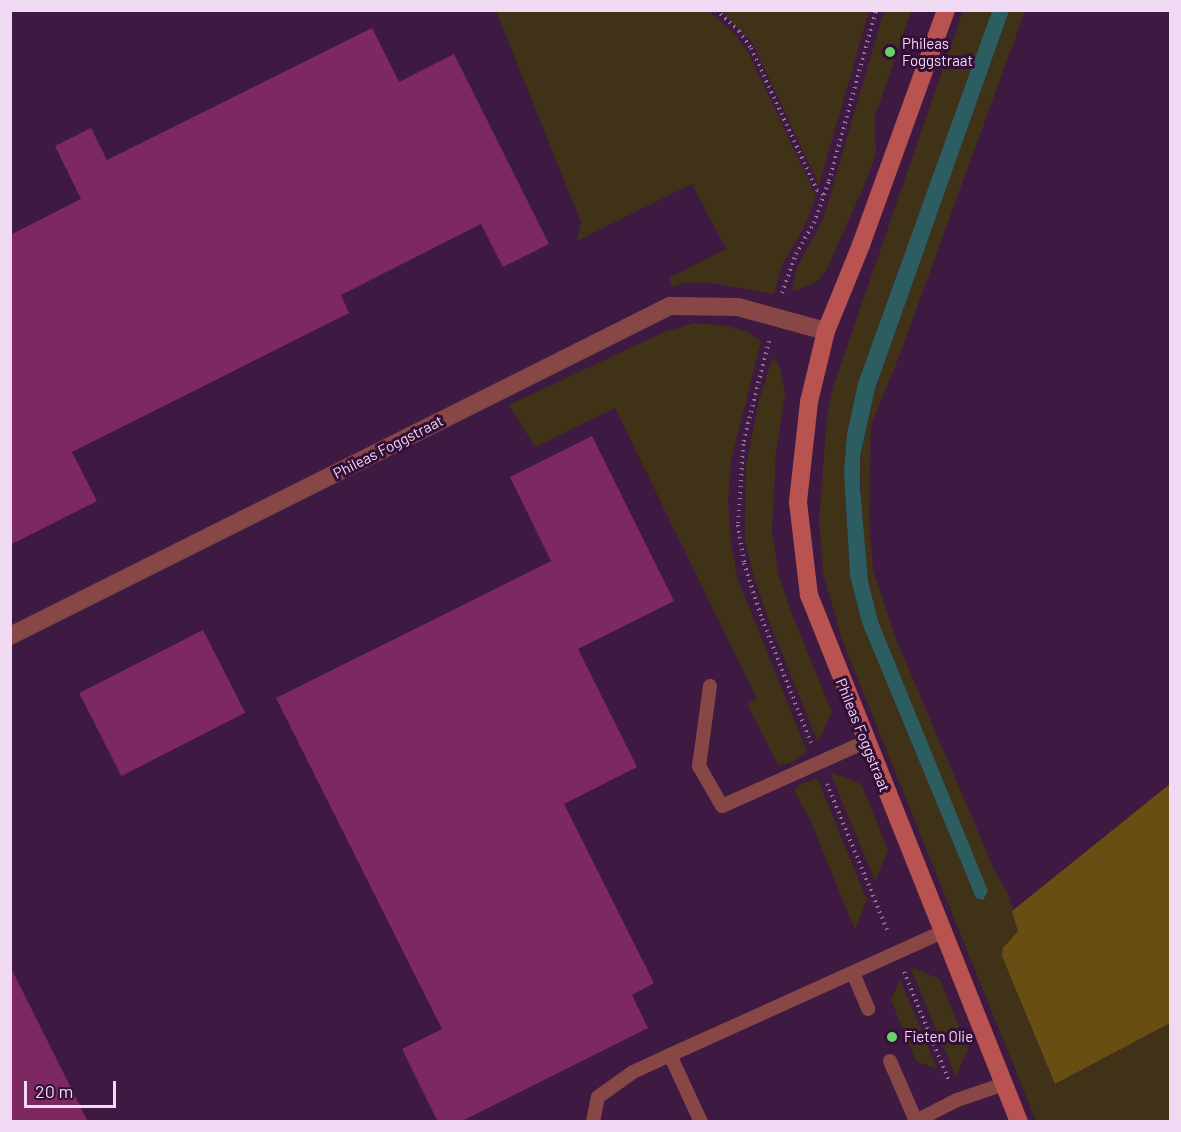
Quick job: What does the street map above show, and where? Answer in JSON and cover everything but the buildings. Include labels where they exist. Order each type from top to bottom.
[{"type":"street","name":"Phileas Foggstraat","points":[[946,10],[861,245],[826,332],[808,402],[798,502],[808,595],[1019,1122]]},
{"type":"street","name":"Phileas Foggstraat","points":[[10,636],[669,306],[738,307],[826,332]]},
{"type":"lane","points":[[710,686],[699,766],[722,806],[866,742]]},
{"type":"lane","points":[[593,1122],[598,1097],[633,1072],[942,932]]},
{"type":"lane","points":[[853,973],[868,1009]]},
{"type":"lane","points":[[670,1056],[701,1122]]},
{"type":"lane","points":[[890,1061],[915,1121],[957,1100],[1004,1084]]},
{"type":"path","points":[[716,10],[739,30],[751,48],[817,190],[824,195]]},
{"type":"path","points":[[876,10],[824,195],[814,223],[796,254],[776,317],[743,444],[738,525],[744,563],[762,619],[957,1100]]},
{"type":"shaded area","points":[[496,11],[709,11],[735,34],[749,54],[816,196],[807,221],[782,266],[774,294],[711,283],[683,283],[673,287],[669,278],[726,249],[692,184],[577,241],[581,222]]},
{"type":"shaded area","points":[[721,11],[869,11],[819,185],[752,42]]},
{"type":"shaded area","points":[[884,11],[911,11],[875,117],[876,153],[864,186],[826,271],[816,282],[795,291],[792,289],[797,267],[823,220]]},
{"type":"shaded area","points":[[963,11],[992,11],[858,383],[847,433],[844,472],[850,576],[862,623],[976,898],[986,888],[878,621],[868,581],[862,539],[860,456],[875,389],[1009,11],[1025,11],[899,357],[871,425],[869,516],[873,570],[896,639],[994,869],[1009,895],[1018,931],[1003,948],[1055,1084],[1170,1023],[1170,1121],[1036,1121],[844,645],[823,573],[819,521],[827,415],[834,384]]},
{"type":"shaded area","points":[[992,11],[1009,11],[875,389],[860,456],[860,488],[868,581],[878,621],[988,891],[983,900],[976,898],[862,623],[850,576],[844,472],[847,434],[858,383]]},
{"type":"shaded area","points":[[694,323],[728,326],[747,332],[761,341],[731,462],[728,499],[731,544],[738,580],[807,752],[791,763],[778,765],[747,704],[757,699],[615,408],[535,447],[509,405],[662,333]]},
{"type":"shaded area","points":[[773,357],[780,367],[785,395],[776,453],[772,531],[778,572],[790,609],[832,712],[818,742],[769,621],[753,574],[745,539],[746,465],[759,400]]},
{"type":"shaded area","points":[[830,772],[861,784],[888,850],[875,881]]},
{"type":"shaded area","points":[[817,778],[867,900],[855,930],[811,822],[794,790],[801,784]]},
{"type":"shaded area","points":[[1170,784],[1170,1023],[1055,1084],[1002,956],[1003,948],[1018,931],[1012,911]]},
{"type":"shaded area","points":[[910,967],[940,979],[968,1049],[956,1077]]},
{"type":"shaded area","points":[[900,979],[937,1069],[916,1061],[891,1000]]},
{"type":"place","name":"Phileas Foggstraat","points":[[890,52]]},
{"type":"place","name":"Fieten Olie","points":[[892,1037]]}]
